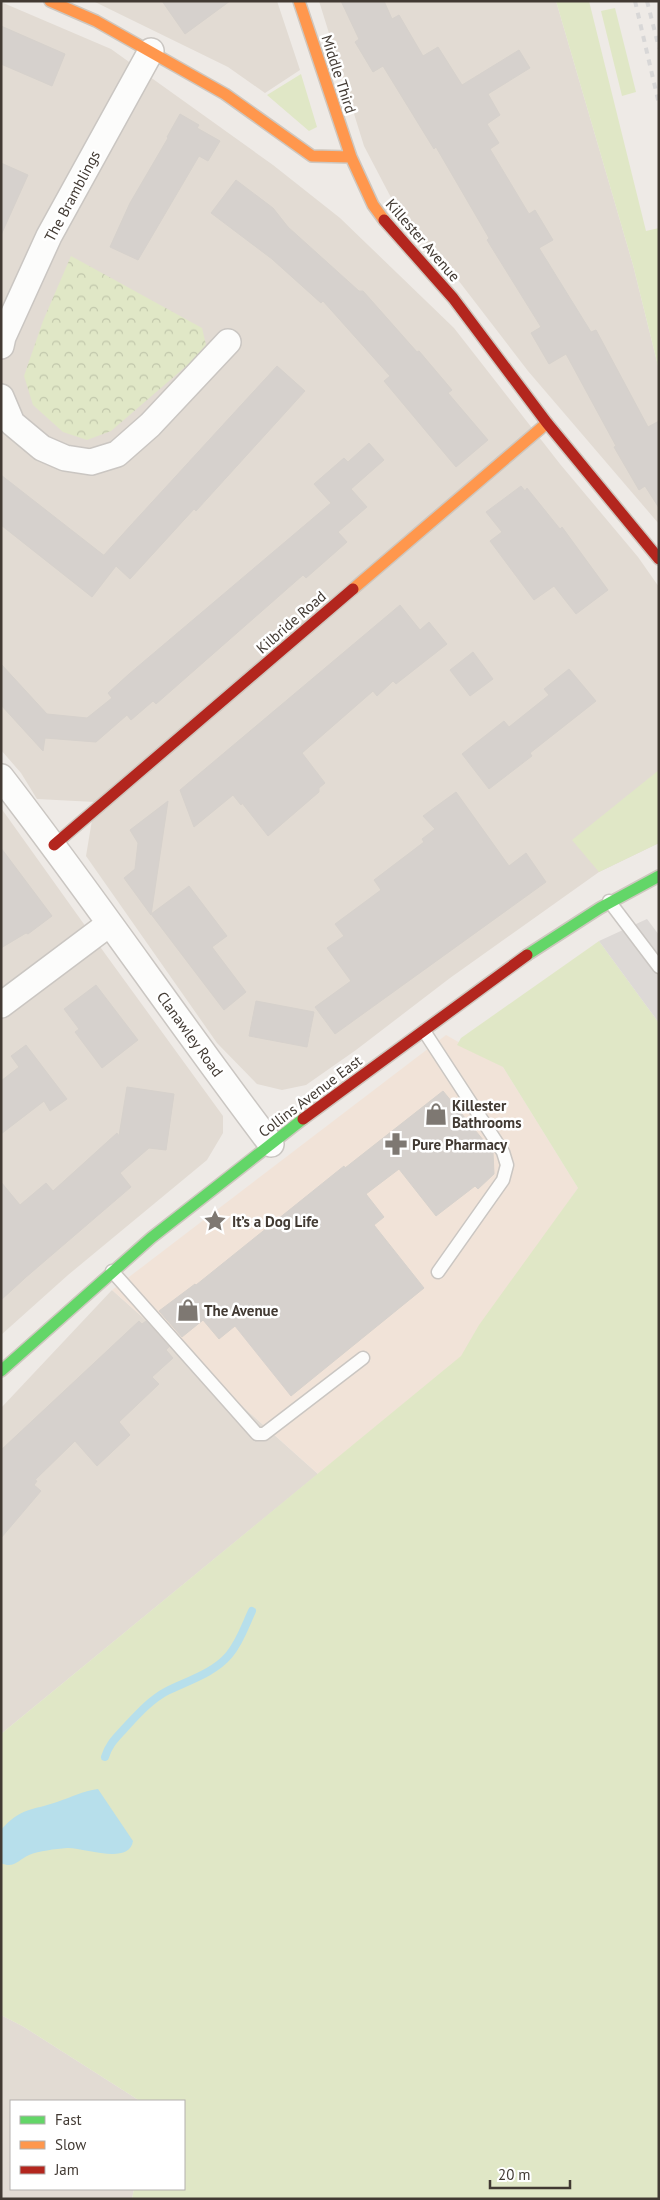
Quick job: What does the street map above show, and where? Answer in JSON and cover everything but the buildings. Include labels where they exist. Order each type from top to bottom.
[{"type":"street","points":[[50,1],[96,21],[224,94],[312,156],[350,157]]},
{"type":"street","name":"Middle Third","points":[[299,1],[350,157]]},
{"type":"street","name":"The Bramblings","points":[[1,346],[3,337],[50,236],[151,51]]},
{"type":"street","name":"Killester Avenue","points":[[350,157],[373,206],[396,235],[453,298],[546,422],[659,559]]},
{"type":"street","points":[[1,397],[12,423],[42,448],[65,458],[91,462],[117,454],[150,425],[228,342]]},
{"type":"street","name":"Kilbride Road","points":[[54,845],[546,422]]},
{"type":"street","name":"Clanawley Road","points":[[1,776],[54,845],[109,924],[271,1144]]},
{"type":"street","name":"Collins Avenue East","points":[[1,1371],[112,1271],[271,1144],[424,1030],[609,901],[659,876]]},
{"type":"street","points":[[1,1006],[109,924]]},
{"type":"lane","points":[[609,901],[659,967]]},
{"type":"lane","points":[[424,1030],[503,1152],[508,1165],[503,1180],[438,1272]]},
{"type":"lane","points":[[112,1271],[257,1434],[264,1434],[364,1358]]},
{"type":"shaded area","points":[[93,1],[277,1],[300,70],[265,93],[228,67]]},
{"type":"shaded area","points":[[319,1],[556,1],[633,265],[659,370],[659,524],[528,371],[455,276],[397,209],[364,146]]},
{"type":"shaded area","points":[[1,2],[111,49],[273,165],[340,218],[454,328],[560,464],[638,557],[659,587],[659,843],[599,872],[450,978],[356,1050],[306,1085],[282,1090],[257,1084],[217,1043],[86,856],[95,802],[37,799],[21,773],[1,750]]},
{"type":"shaded area","points":[[1,808],[223,1116],[223,1133],[207,1160],[68,1275],[1,1335]]},
{"type":"shaded area","points":[[647,919],[659,935],[659,1023],[599,941]]},
{"type":"shaded area","points":[[446,1035],[503,1067],[578,1188],[461,1357],[318,1474],[112,1290]]},
{"type":"shaded area","points":[[112,1290],[318,1474],[1,1734],[1,1408]]},
{"type":"shaded area","points":[[1,2015],[24,2027],[138,2100],[10,2100],[10,2190],[134,2190],[132,2199],[1,2199]]},
{"type":"green space","points":[[556,1],[589,1],[646,231],[659,228],[659,370],[633,265]]},
{"type":"green space","points":[[615,8],[636,92],[622,96],[601,11]]},
{"type":"green space","points":[[301,74],[317,127],[309,131],[267,95]]},
{"type":"green space","points":[[71,256],[202,328],[206,345],[198,356],[111,431],[87,440],[63,432],[33,405],[24,376],[43,321]]},
{"type":"green space","points":[[659,770],[659,843],[599,872],[572,840]]},
{"type":"green space","points":[[599,941],[659,1023],[659,2199],[132,2199],[134,2190],[185,2190],[185,2100],[138,2100],[24,2027],[1,2015],[1,1734],[461,1356],[479,1325],[578,1188],[503,1067],[457,1045],[461,1038]]},
{"type":"water","points":[[98,1789],[133,1841],[130,1848],[115,1854],[74,1848],[57,1849],[33,1854],[9,1865],[1,1863],[1,1830],[15,1817],[21,1813]]},
{"type":"waterway","points":[[105,1757],[116,1738],[149,1703],[167,1691],[208,1672],[223,1661],[236,1645],[252,1611]]},
{"type":"railway","points":[[635,1],[659,104]]},
{"type":"railway","points":[[647,1],[659,48]]},
{"type":"traffic: fast","points":[[527,955],[600,908],[659,876]]},
{"type":"traffic: fast","points":[[1,1371],[151,1238],[303,1119]]},
{"type":"traffic: slow","points":[[50,1],[96,21],[225,94],[312,156],[351,157]]},
{"type":"traffic: slow","points":[[299,1],[351,157],[373,205],[384,220]]},
{"type":"traffic: slow","points":[[353,589],[547,423]]},
{"type":"traffic: jam","points":[[384,220],[453,298],[547,423],[659,559]]},
{"type":"traffic: jam","points":[[54,845],[353,589]]},
{"type":"traffic: jam","points":[[303,1119],[527,955]]},
{"type":"place","name":"Killester Bathrooms","points":[[436,1114]]},
{"type":"place","name":"Pure Pharmacy","points":[[396,1144]]},
{"type":"place","name":"It’s a Dog Life","points":[[215,1221]]},
{"type":"place","name":"The Avenue","points":[[188,1310]]}]
